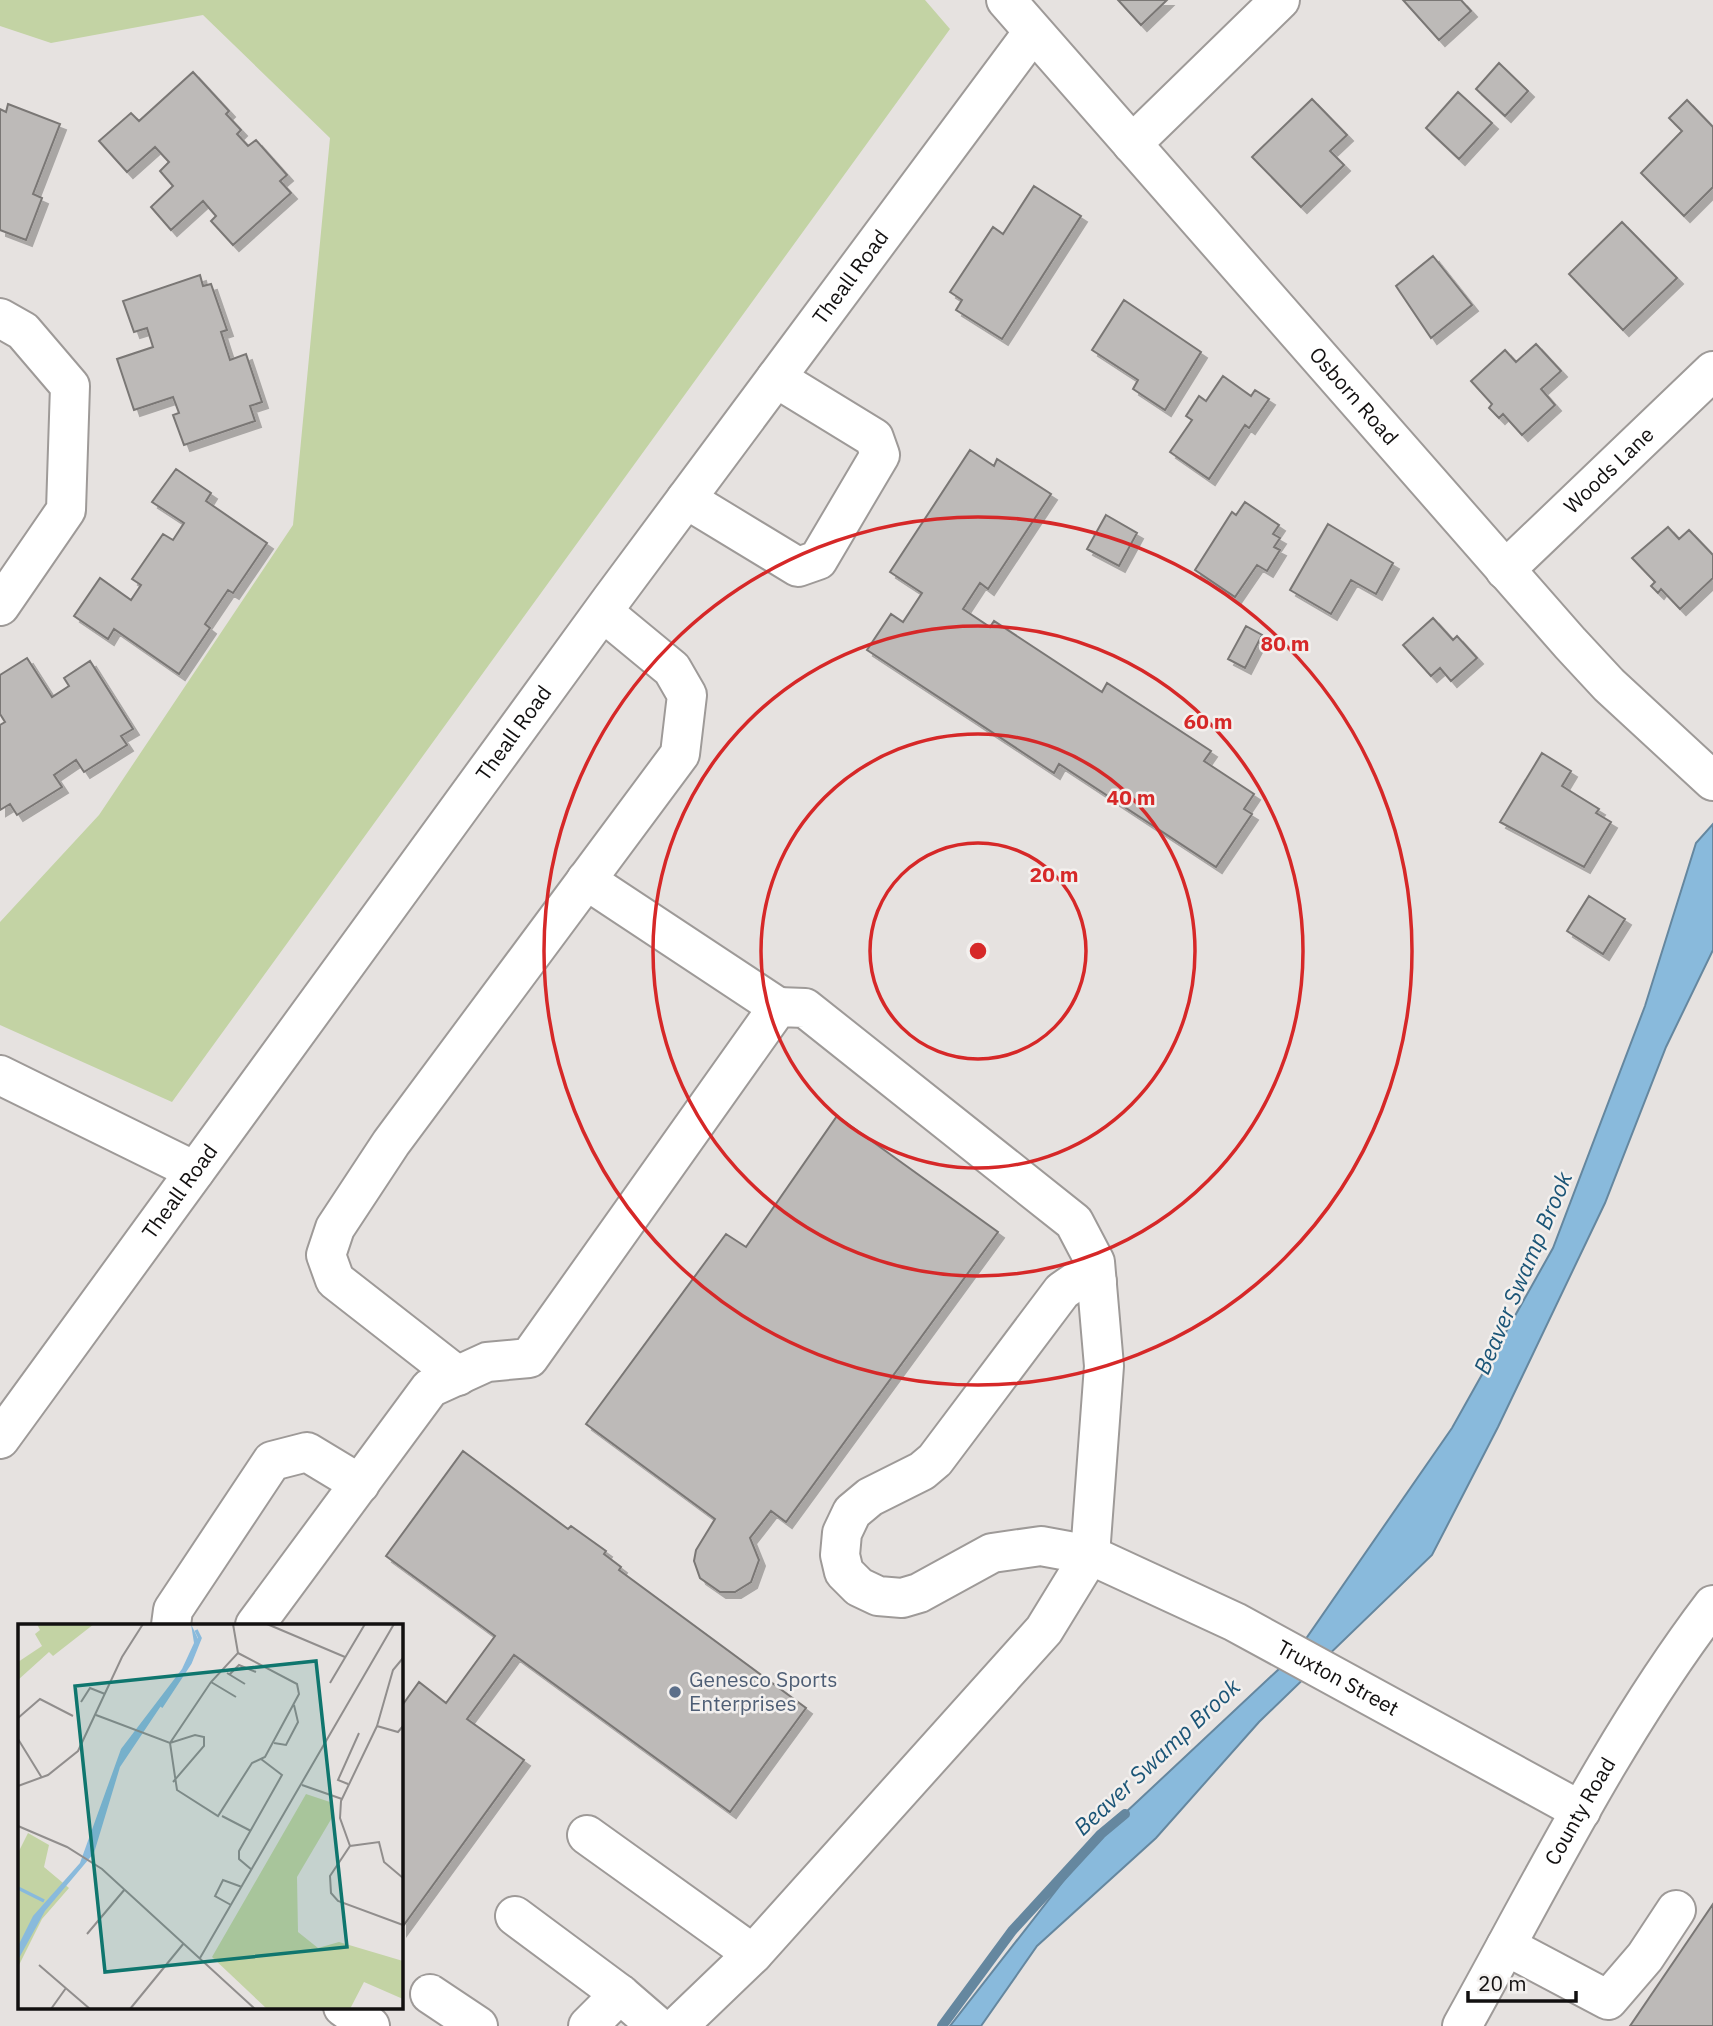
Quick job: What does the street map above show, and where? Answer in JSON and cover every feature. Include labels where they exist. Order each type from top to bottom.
[{"type":"street","name":"Osborn Road","points":[[1006,0],[1505,570],[1609,685],[1712,781]]},
{"type":"street","points":[[1132,144],[1280,0]]},
{"type":"street","name":"Theall Road","points":[[0,1439],[603,612],[1033,32]]},
{"type":"street","points":[[0,318],[23,331],[70,386],[66,510],[0,606]]},
{"type":"street","name":"Woods Lane","points":[[1505,570],[1713,371]]},
{"type":"street","points":[[686,499],[797,567],[818,560],[880,456],[874,439],[776,378]]},
{"type":"street","points":[[458,1376],[335,1280],[326,1255],[335,1228],[391,1143],[680,754],[687,695],[672,669],[603,612]]},
{"type":"street","points":[[586,880],[778,1007],[805,1008],[1074,1222],[1095,1262],[1104,1366],[1090,1555],[1044,1630],[753,1954],[678,2026]]},
{"type":"street","points":[[256,1624],[430,1388],[487,1362],[528,1358],[778,1007]]},
{"type":"street","points":[[0,1075],[195,1171]]},
{"type":"street","name":"Truxton Street","points":[[1097,1282],[1075,1282],[1062,1291],[935,1460],[922,1471],[870,1497],[852,1511],[842,1533],[840,1555],[844,1572],[859,1587],[878,1596],[902,1598],[919,1593],[992,1553],[1041,1546],[1090,1555],[1235,1622],[1581,1811]]},
{"type":"street","points":[[171,1624],[173,1610],[272,1461],[307,1452],[360,1484]]},
{"type":"street","name":"County Road","points":[[1462,2026],[1581,1811],[1680,1648],[1713,1605]]},
{"type":"street","points":[[587,1835],[753,1954]]},
{"type":"street","points":[[1506,1946],[1608,2000],[1644,1957],[1676,1910]]},
{"type":"street","points":[[515,1916],[621,1994],[657,2026]]},
{"type":"street","points":[[430,1994],[478,2026]]},
{"type":"street","points":[[588,2026],[621,1994]]},
{"type":"street","points":[[344,2008],[370,2026]]},
{"type":"green space","points":[[0,0],[925,0],[950,29],[172,1102],[0,1025],[0,922],[99,815],[293,525],[330,138],[203,15],[51,43],[0,26]]},
{"type":"water","points":[[1713,824],[1713,950],[1666,1047],[1605,1203],[1498,1427],[1432,1555],[1259,1722],[1156,1838],[1037,1946],[981,2026],[950,2026],[1093,1843],[1296,1653],[1452,1428],[1553,1248],[1645,1006],[1696,843]]},
{"type":"building","points":[[1118,0],[1167,0],[1141,25]]},
{"type":"building","points":[[1403,0],[1461,0],[1471,11],[1439,40]]},
{"type":"building","points":[[1499,63],[1528,91],[1505,116],[1476,89]]},
{"type":"building","points":[[193,72],[229,111],[226,114],[241,130],[237,134],[248,146],[256,140],[287,175],[280,181],[291,193],[233,245],[211,221],[216,216],[203,201],[171,230],[151,207],[173,186],[160,171],[169,162],[155,147],[127,172],[99,141],[131,113],[139,121]]},
{"type":"building","points":[[1458,92],[1492,123],[1459,159],[1426,128]]},
{"type":"building","points":[[1312,99],[1347,135],[1330,151],[1344,165],[1301,207],[1252,157]]},
{"type":"building","points":[[1687,100],[1713,127],[1713,187],[1684,216],[1641,173],[1682,131],[1669,118]]},
{"type":"building","points":[[8,104],[60,124],[33,194],[42,198],[26,240],[0,230],[0,109],[6,112]]},
{"type":"building","points":[[1034,186],[1081,216],[1002,339],[956,310],[962,300],[950,292],[993,227],[1003,234]]},
{"type":"building","points":[[1622,222],[1677,278],[1623,330],[1569,274]]},
{"type":"building","points":[[1433,256],[1472,305],[1431,338],[1396,286]]},
{"type":"building","points":[[200,275],[203,286],[211,284],[227,330],[221,332],[230,360],[246,354],[262,402],[250,406],[255,421],[184,445],[173,415],[179,413],[173,397],[134,410],[117,359],[153,347],[147,328],[134,332],[123,301]]},
{"type":"building","points":[[1124,300],[1201,352],[1165,410],[1133,389],[1138,380],[1092,350]]},
{"type":"building","points":[[1536,344],[1561,371],[1541,389],[1555,405],[1522,435],[1503,414],[1499,418],[1489,408],[1492,404],[1471,381],[1505,350],[1516,362]]},
{"type":"building","points":[[1223,376],[1251,396],[1255,390],[1269,399],[1249,428],[1245,425],[1209,479],[1170,452],[1192,420],[1186,416],[1199,396],[1206,401]]},
{"type":"building","points":[[970,450],[994,466],[997,459],[1051,494],[988,589],[980,583],[963,609],[990,627],[994,621],[1102,692],[1107,683],[1211,751],[1204,761],[1254,794],[1244,809],[1252,814],[1216,867],[1059,764],[1054,773],[867,650],[891,614],[903,622],[922,593],[890,572]]},
{"type":"building","points":[[176,469],[211,493],[206,501],[267,543],[233,593],[228,590],[205,624],[210,628],[179,674],[114,629],[108,639],[74,616],[100,578],[131,600],[141,585],[132,579],[163,534],[173,540],[184,523],[152,502]]},
{"type":"building","points":[[1245,502],[1279,525],[1273,534],[1280,538],[1274,547],[1280,550],[1267,571],[1257,565],[1235,597],[1195,570],[1232,512],[1236,515]]},
{"type":"building","points":[[1106,515],[1137,533],[1119,566],[1087,549]]},
{"type":"building","points":[[1328,524],[1393,563],[1376,594],[1351,580],[1331,614],[1290,590]]},
{"type":"building","points":[[1668,527],[1679,539],[1689,530],[1713,555],[1713,578],[1680,609],[1661,589],[1658,593],[1651,586],[1655,582],[1632,558]]},
{"type":"building","points":[[1433,618],[1453,640],[1457,636],[1477,658],[1451,681],[1440,668],[1431,676],[1403,645]]},
{"type":"building","points":[[1246,626],[1262,635],[1245,668],[1228,659]]},
{"type":"building","points":[[27,658],[52,697],[69,686],[64,678],[90,661],[133,729],[121,736],[127,745],[84,772],[76,760],[54,775],[62,787],[17,815],[10,804],[0,810],[0,725],[5,722],[0,714],[0,675]]},
{"type":"building","points":[[1542,753],[1571,771],[1562,786],[1599,809],[1596,813],[1611,822],[1584,867],[1500,822]]},
{"type":"building","points":[[1589,896],[1625,919],[1603,954],[1567,931]]},
{"type":"building","points":[[837,1116],[998,1232],[786,1522],[771,1511],[750,1538],[759,1560],[751,1582],[735,1592],[720,1592],[700,1578],[694,1561],[696,1550],[715,1519],[586,1424],[726,1234],[746,1247]]},
{"type":"building","name":"Genesco Sports Enterprises","points":[[463,1451],[568,1529],[571,1526],[606,1551],[604,1554],[621,1567],[619,1570],[806,1708],[730,1812],[514,1655],[467,1719],[524,1760],[402,1928],[402,1706],[419,1682],[446,1703],[495,1636],[386,1556]]},
{"type":"building","points":[[1713,1904],[1713,2026],[1630,2026]]},
{"type":"waterway","name":"Beaver Swamp Brook","points":[[942,2026],[1012,1931],[1101,1834],[1125,1814]]},
{"type":"place","name":"Genesco Sports Enterprises","points":[[675,1692]]}]
